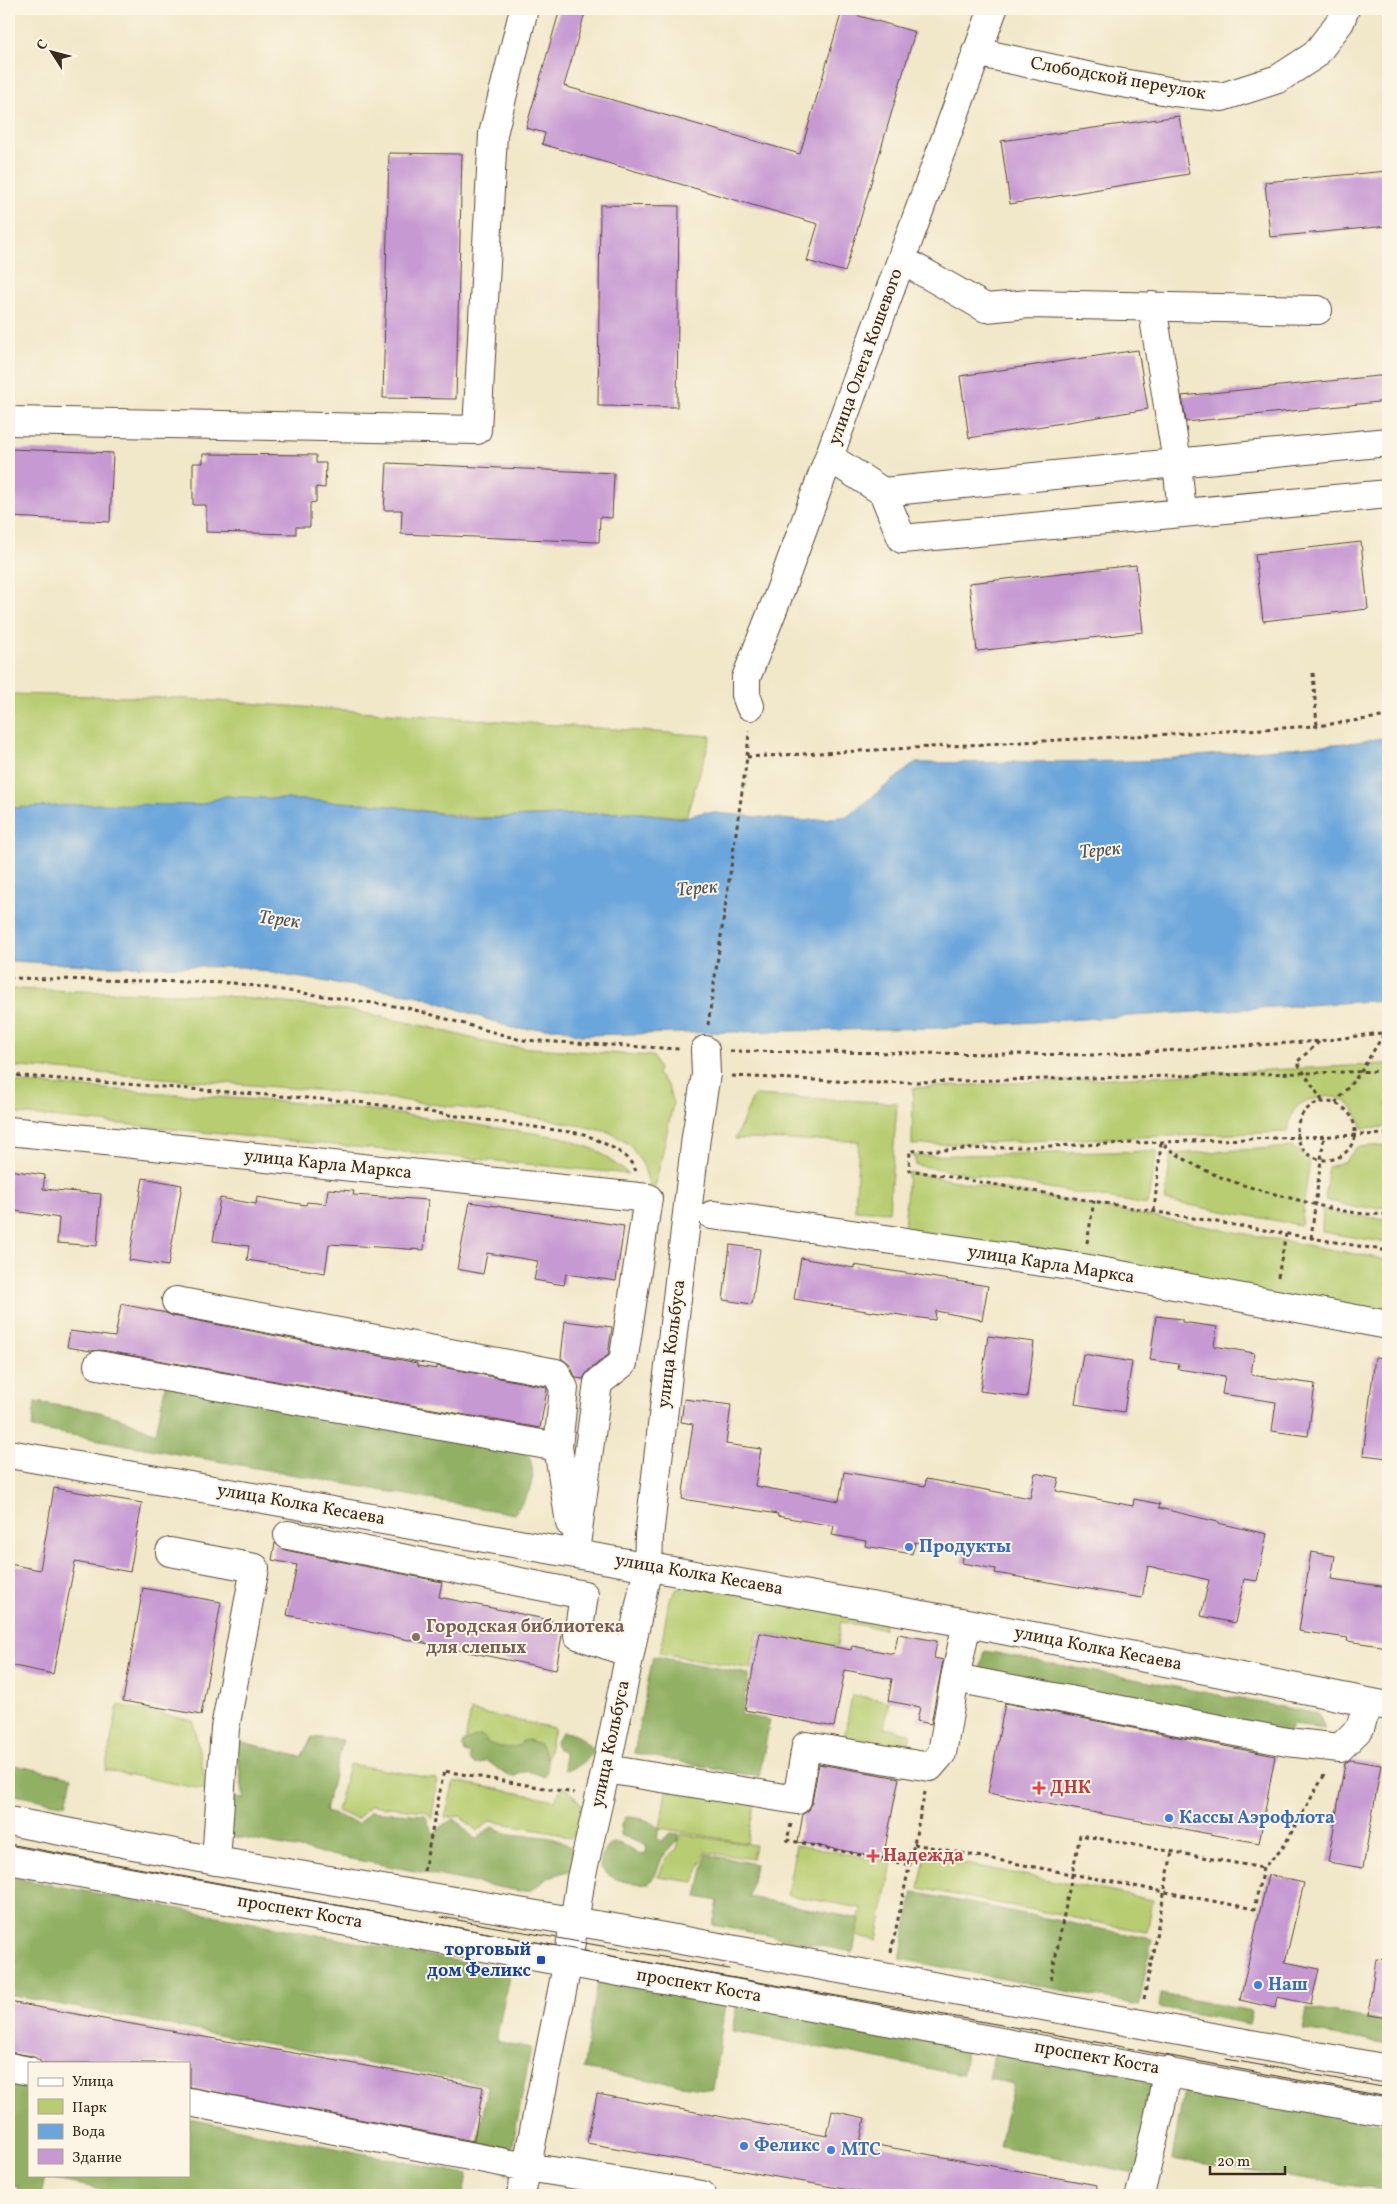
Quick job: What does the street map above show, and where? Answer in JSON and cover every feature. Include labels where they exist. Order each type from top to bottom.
[{"type":"street","points":[[9,421],[477,430],[493,134],[524,9]]},
{"type":"street","name":"улица Олега Кошевого","points":[[750,706],[746,695],[746,678],[902,260],[993,9]]},
{"type":"street","name":"Слободской переулок","points":[[976,52],[1105,80],[1174,92],[1222,97],[1278,78],[1315,55],[1340,22],[1345,9]]},
{"type":"street","points":[[902,260],[986,308],[1028,304],[1318,310]]},
{"type":"street","points":[[1152,306],[1177,462],[1182,513]]},
{"type":"street","points":[[883,492],[1388,442]]},
{"type":"street","points":[[829,457],[883,492],[902,539],[1388,494]]},
{"type":"street","name":"улица Кольбуса","points":[[521,2195],[568,1962],[573,1922],[648,1566],[652,1506],[705,1062]]},
{"type":"street","name":"улица Карла Маркса","points":[[9,1131],[648,1198]]},
{"type":"street","points":[[575,1552],[598,1383],[624,1363],[648,1198]]},
{"type":"street","name":"улица Карла Маркса","points":[[712,1215],[1083,1268],[1388,1325]]},
{"type":"street","points":[[176,1301],[556,1372],[564,1388],[558,1447],[575,1552]]},
{"type":"street","points":[[98,1365],[558,1447]]},
{"type":"street","name":"улица Колка Кесаева","points":[[9,1454],[575,1552],[967,1623],[1378,1704]]},
{"type":"street","points":[[288,1535],[584,1595],[578,1635],[630,1653]]},
{"type":"street","points":[[170,1552],[255,1568],[225,1728],[216,1861]]},
{"type":"street","points":[[606,1769],[797,1800],[806,1746],[930,1767],[942,1753],[967,1623]]},
{"type":"street","points":[[955,1678],[1287,1742],[1340,1748],[1360,1728],[1378,1704]]},
{"type":"street","name":"проспект Коста","points":[[9,1821],[216,1861],[885,1977],[1046,2008],[1138,2022],[1199,2036],[1388,2068]]},
{"type":"street","name":"проспект Коста","points":[[9,1860],[1388,2113]]},
{"type":"street","points":[[9,2067],[28,2071]]},
{"type":"street","points":[[1140,2195],[1162,2106],[1167,2071]]},
{"type":"street","points":[[190,2102],[526,2167],[702,2195]]},
{"type":"path","points":[[1314,672],[1316,726]]},
{"type":"path","points":[[750,706],[747,757],[705,1062],[875,1084],[1388,1071]]},
{"type":"path","points":[[747,757],[1316,726],[1388,716]]},
{"type":"path","points":[[1334,1103],[1360,1073],[1386,1032]]},
{"type":"path","points":[[1320,1041],[1297,1062],[1323,1102]]},
{"type":"path","points":[[9,1075],[358,1102],[584,1134],[617,1149],[634,1166],[648,1198]]},
{"type":"path","points":[[1323,1102],[1334,1103],[1348,1112],[1352,1119],[1354,1135],[1346,1151],[1330,1159],[1321,1159],[1306,1151],[1298,1137],[1297,1128],[1306,1110],[1323,1102]]},
{"type":"path","points":[[1388,1134],[910,1151],[909,1170],[1388,1252]]},
{"type":"path","points":[[1311,1238],[1324,1136]]},
{"type":"path","points":[[1160,1143],[1194,1165],[1226,1179],[1271,1194],[1338,1211],[1376,1215],[1388,1214]]},
{"type":"path","points":[[1154,1211],[1160,1143]]},
{"type":"path","points":[[1083,1268],[1094,1201]]},
{"type":"path","points":[[1273,1305],[1286,1234]]},
{"type":"path","points":[[914,1844],[1254,1909],[1263,1868],[1282,1849],[1340,1748]]},
{"type":"path","points":[[885,1977],[930,1767]]},
{"type":"path","points":[[424,1871],[444,1771],[580,1794]]},
{"type":"path","points":[[797,1800],[788,1840],[910,1865]]},
{"type":"path","points":[[1046,2008],[1080,1835],[1263,1868]]},
{"type":"path","points":[[1138,2022],[1172,1852]]},
{"type":"green space","points":[[9,694],[175,698],[711,736],[686,817],[632,812],[477,818],[378,804],[226,796],[199,805],[9,808]]},
{"type":"green space","points":[[9,989],[218,995],[354,1011],[502,1046],[653,1056],[659,1069],[657,1074],[668,1086],[673,1104],[653,1197],[643,1165],[630,1145],[609,1132],[553,1120],[340,1092],[9,1066]]},
{"type":"green space","points":[[1388,1064],[1388,1127],[1362,1128],[1355,1112],[1345,1101],[1339,1098],[1323,1097],[1300,1104],[1294,1110],[1288,1132],[912,1145],[913,1088]]},
{"type":"green space","points":[[9,1082],[341,1106],[561,1137],[596,1150],[629,1174],[9,1113]]},
{"type":"green space","points":[[754,1095],[897,1103],[889,1212],[855,1210],[859,1141],[735,1139]]},
{"type":"green space","points":[[1388,1145],[1388,1207],[1358,1208],[1325,1200],[1328,1167],[1346,1161],[1357,1147]]},
{"type":"green space","points":[[1293,1147],[1310,1160],[1301,1225],[1165,1201],[1171,1154]]},
{"type":"green space","points":[[1157,1151],[1147,1205],[916,1165],[914,1156]]},
{"type":"green space","points":[[908,1172],[1388,1260],[1388,1316],[904,1232]]},
{"type":"green space","points":[[1323,1209],[1342,1215],[1388,1219],[1388,1243],[1322,1232]]},
{"type":"green space","points":[[166,1381],[526,1450],[532,1468],[529,1491],[514,1514],[32,1428],[35,1402],[96,1411],[120,1418],[156,1433]]},
{"type":"green space","points":[[685,1585],[886,1620],[884,1629],[841,1622],[837,1646],[758,1632],[751,1669],[660,1653],[669,1599],[676,1590]]},
{"type":"green space","points":[[985,1651],[1319,1714],[1325,1729],[1293,1725],[1286,1737],[978,1677]]},
{"type":"green space","points":[[653,1656],[749,1674],[741,1715],[770,1720],[759,1777],[634,1753]]},
{"type":"green space","points":[[852,1695],[889,1701],[884,1728],[911,1733],[905,1761],[842,1750]]},
{"type":"green space","points":[[118,1705],[193,1721],[207,1790],[105,1770]]},
{"type":"green space","points":[[471,1711],[554,1728],[545,1769],[463,1752]]},
{"type":"green space","points":[[562,1732],[580,1738],[593,1753],[580,1764],[565,1770],[564,1753],[558,1749],[555,1743]]},
{"type":"green space","points":[[481,1735],[488,1743],[496,1746],[516,1747],[522,1741],[529,1740],[540,1744],[545,1752],[548,1764],[544,1777],[529,1772],[522,1772],[515,1777],[511,1776],[503,1773],[487,1761],[473,1764],[469,1758],[471,1755],[466,1754],[462,1746],[463,1742]]},
{"type":"green space","points":[[312,1737],[343,1740],[325,1811],[359,1824],[370,1811],[425,1815],[433,1834],[444,1824],[455,1819],[475,1839],[492,1827],[511,1834],[546,1837],[570,1846],[578,1853],[574,1869],[549,1877],[531,1890],[519,1891],[216,1833],[213,1795],[244,1799],[235,1740],[301,1757]]},
{"type":"green space","points":[[9,1764],[72,1777],[66,1805],[9,1794]]},
{"type":"green space","points":[[349,1764],[437,1779],[432,1819],[426,1811],[370,1805],[357,1819],[337,1811]]},
{"type":"green space","points":[[454,1781],[555,1800],[562,1787],[577,1799],[586,1816],[581,1828],[570,1838],[553,1832],[490,1821],[477,1831],[460,1816],[445,1818]]},
{"type":"green space","points":[[667,1785],[755,1800],[747,1843],[660,1828]]},
{"type":"green space","points":[[626,1817],[644,1820],[656,1825],[660,1828],[657,1838],[661,1841],[671,1833],[679,1834],[678,1841],[662,1858],[655,1876],[649,1883],[622,1881],[610,1876],[600,1867],[605,1850],[612,1844],[621,1844],[639,1854],[646,1853],[647,1846],[620,1835],[621,1825]]},
{"type":"green space","points":[[681,1834],[755,1845],[752,1859],[705,1852],[694,1882],[658,1877],[666,1859],[677,1849]]},
{"type":"green space","points":[[796,1845],[892,1862],[877,1940],[856,1936],[861,1908],[787,1895]]},
{"type":"green space","points":[[706,1854],[755,1864],[749,1897],[860,1919],[853,1952],[713,1925],[718,1901],[697,1897]]},
{"type":"green space","points":[[925,1856],[1153,1900],[1147,1932],[919,1888]]},
{"type":"green space","points":[[9,1877],[510,1971],[496,2041],[531,2048],[507,2175],[477,2148],[488,2085],[9,1995]]},
{"type":"green space","points":[[913,1892],[1152,1939],[1139,2005],[900,1959]]},
{"type":"green space","points":[[599,1975],[726,1997],[713,2090],[583,2069]]},
{"type":"green space","points":[[1161,1994],[1252,2011],[1249,2024],[1159,2007]]},
{"type":"green space","points":[[737,2003],[967,2043],[963,2075],[732,2031]]},
{"type":"green space","points":[[1307,2008],[1388,2022],[1388,2044],[1303,2030]]},
{"type":"green space","points":[[995,2049],[1158,2080],[1140,2174],[1000,2146],[1013,2084],[989,2079]]},
{"type":"green space","points":[[9,2084],[28,2088],[28,2176],[190,2176],[190,2119],[467,2174],[463,2195],[131,2195],[45,2178],[41,2195],[18,2195],[19,2186],[9,2184]]},
{"type":"green space","points":[[1185,2084],[1388,2125],[1388,2191],[1172,2159]]},
{"type":"water","name":"Терек","points":[[1388,737],[1388,1000],[938,1028],[580,1035],[560,1028],[515,1029],[420,996],[282,975],[243,967],[106,966],[9,961],[9,808],[97,804],[199,805],[225,796],[378,804],[471,819],[632,812],[680,818],[705,812],[804,821],[848,816],[915,763],[1140,761],[1357,742]]},
{"type":"building","points":[[560,9],[586,9],[564,86],[800,154],[842,11],[915,32],[845,272],[807,261],[818,224],[542,144],[545,133],[526,128]]},
{"type":"building","points":[[1179,116],[1189,174],[1010,204],[1001,141]]},
{"type":"building","points":[[389,153],[462,154],[456,399],[383,398]]},
{"type":"building","points":[[1388,171],[1388,226],[1270,237],[1265,182]]},
{"type":"building","points":[[600,205],[679,206],[677,407],[598,406]]},
{"type":"building","points":[[1138,350],[1148,409],[969,438],[960,376]]},
{"type":"building","points":[[1388,375],[1388,401],[1186,422],[1182,396]]},
{"type":"building","points":[[9,449],[113,453],[110,522],[9,517]]},
{"type":"building","points":[[203,454],[316,455],[316,463],[326,463],[325,488],[316,487],[316,502],[310,503],[310,527],[296,527],[296,534],[206,532],[206,505],[193,505],[193,463],[203,463]]},
{"type":"building","points":[[387,463],[614,473],[612,518],[600,517],[599,542],[401,534],[402,510],[384,510]]},
{"type":"building","points":[[1361,542],[1368,609],[1263,621],[1255,554]]},
{"type":"building","points":[[1136,565],[1143,632],[977,651],[969,583]]},
{"type":"building","points":[[9,1170],[45,1175],[43,1189],[101,1194],[97,1246],[57,1243],[59,1218],[9,1210]]},
{"type":"building","points":[[143,1178],[182,1185],[168,1266],[129,1260]]},
{"type":"building","points":[[328,1189],[354,1191],[353,1195],[428,1200],[424,1250],[329,1244],[325,1273],[247,1260],[249,1246],[213,1241],[220,1198],[256,1204],[257,1197],[306,1205],[307,1202],[326,1204]]},
{"type":"building","points":[[470,1202],[624,1226],[616,1281],[566,1274],[564,1285],[534,1280],[538,1261],[487,1253],[483,1274],[457,1269]]},
{"type":"building","points":[[730,1245],[760,1249],[752,1304],[723,1300]]},
{"type":"building","points":[[801,1258],[854,1268],[854,1265],[988,1286],[982,1320],[936,1311],[935,1320],[794,1299]]},
{"type":"building","points":[[121,1304],[173,1316],[417,1363],[417,1366],[437,1369],[437,1366],[546,1387],[540,1428],[101,1350],[91,1351],[67,1347],[70,1331],[115,1337]]},
{"type":"building","points":[[1156,1316],[1182,1319],[1182,1322],[1217,1327],[1214,1346],[1254,1353],[1251,1375],[1315,1384],[1308,1436],[1272,1431],[1276,1402],[1222,1394],[1225,1376],[1178,1369],[1179,1364],[1150,1360]]},
{"type":"building","points":[[565,1321],[612,1327],[608,1355],[588,1371],[583,1379],[576,1378],[570,1365],[561,1358]]},
{"type":"building","points":[[988,1336],[1034,1342],[1027,1397],[980,1391]]},
{"type":"building","points":[[1083,1354],[1132,1362],[1124,1412],[1075,1404]]},
{"type":"building","points":[[1375,1357],[1388,1358],[1388,1458],[1363,1455]]},
{"type":"building","points":[[684,1399],[731,1405],[726,1444],[761,1449],[755,1486],[839,1501],[844,1472],[925,1486],[926,1479],[1030,1498],[1035,1473],[1059,1478],[1056,1491],[1133,1506],[1134,1499],[1160,1504],[1159,1508],[1267,1534],[1257,1581],[1244,1579],[1235,1623],[1201,1616],[1209,1580],[1148,1566],[1142,1598],[995,1573],[996,1569],[962,1563],[964,1551],[915,1542],[912,1554],[865,1546],[866,1541],[832,1535],[834,1526],[777,1516],[778,1514],[682,1499],[693,1424],[681,1422]]},
{"type":"building","points":[[54,1488],[142,1503],[130,1572],[75,1562],[53,1674],[9,1665],[9,1564],[40,1570]]},
{"type":"building","points":[[275,1543],[285,1550],[442,1582],[439,1597],[564,1623],[556,1670],[287,1615],[297,1565],[272,1560]]},
{"type":"building","points":[[1311,1552],[1335,1556],[1331,1579],[1388,1587],[1388,1647],[1347,1641],[1348,1638],[1299,1631]]},
{"type":"building","points":[[143,1588],[221,1602],[201,1715],[123,1701]]},
{"type":"building","points":[[760,1633],[851,1650],[852,1646],[894,1654],[898,1634],[937,1641],[934,1658],[943,1660],[931,1724],[917,1721],[920,1707],[888,1701],[892,1679],[845,1670],[834,1727],[745,1710]]},
{"type":"building","points":[[1005,1703],[1275,1756],[1259,1843],[988,1793]]},
{"type":"building","points":[[1350,1760],[1381,1765],[1363,1868],[1328,1862],[1345,1763]]},
{"type":"building","points":[[819,1764],[899,1778],[883,1858],[798,1842],[803,1814],[809,1810],[812,1803]]},
{"type":"building","points":[[1268,1875],[1304,1883],[1285,1962],[1319,1969],[1311,2004],[1277,1997],[1275,2008],[1240,2000]]},
{"type":"building","points":[[1376,1959],[1388,1960],[1388,2018],[1368,2015]]},
{"type":"building","points":[[9,2002],[483,2087],[474,2141],[190,2087],[190,2062],[41,2062],[32,2056],[9,2052]]},
{"type":"building","points":[[597,2094],[827,2136],[832,2111],[865,2118],[860,2142],[1097,2185],[1096,2195],[877,2195],[587,2143]]},
{"type":"tram line","points":[[9,1844],[616,1957],[1064,2036],[1388,2097]]},
{"type":"tram line","points":[[441,1917],[729,1969]]},
{"type":"tram line","points":[[1226,2059],[1388,2088]]},
{"type":"place","name":"Продукты","points":[[909,1547]]},
{"type":"place","name":"Городская библиотека для слепых","points":[[416,1637]]},
{"type":"place","name":"ДНК","points":[[1039,1788]]},
{"type":"place","name":"Кассы Аэрофлота","points":[[1169,1818]]},
{"type":"place","name":"Надежда","points":[[873,1856]]},
{"type":"place","name":"торговый дом Феликс","points":[[541,1960]]},
{"type":"place","name":"Наш","points":[[1258,1985]]},
{"type":"place","name":"Феликс","points":[[744,2146]]},
{"type":"place","name":"МТС","points":[[831,2150]]}]
